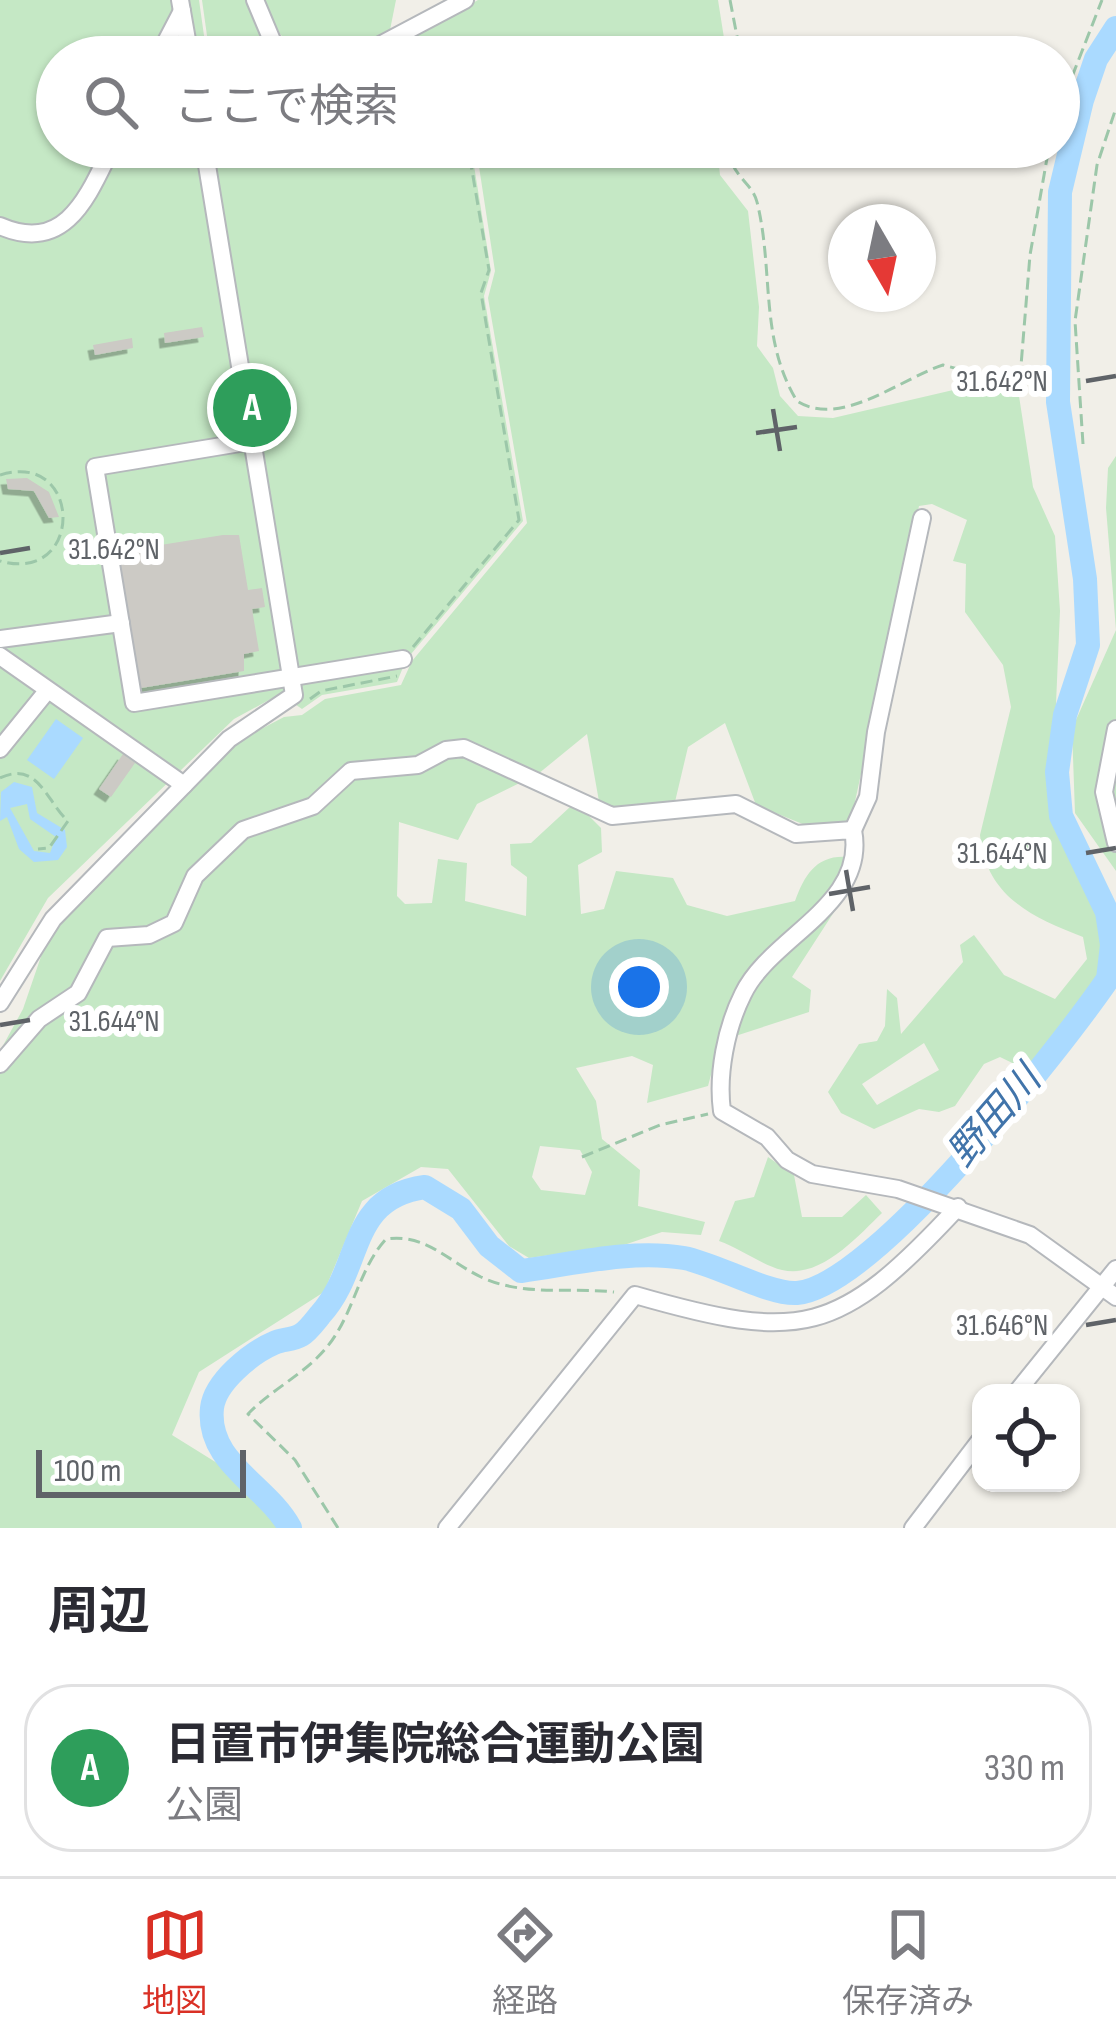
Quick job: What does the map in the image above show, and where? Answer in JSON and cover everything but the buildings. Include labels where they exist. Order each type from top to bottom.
[{"type":"street","points":[[255,0],[270,36]]},
{"type":"street","points":[[397,36],[465,0]]},
{"type":"street","points":[[181,5],[186,36]]},
{"type":"street","points":[[167,36],[181,5]]},
{"type":"street","points":[[3,231],[44,229],[77,214],[101,168]]},
{"type":"street","points":[[0,1003],[53,919],[229,739],[292,697],[207,168]]},
{"type":"street","points":[[252,441],[95,466],[134,703],[404,658]]},
{"type":"street","points":[[922,518],[875,732],[868,797],[853,830],[854,859],[829,902],[743,992],[718,1080],[722,1111],[767,1137],[787,1160],[812,1174],[898,1189],[1030,1235],[1116,1297]]},
{"type":"street","points":[[0,639],[121,623]]},
{"type":"street","points":[[0,656],[184,784]]},
{"type":"street","points":[[0,749],[47,691]]},
{"type":"street","points":[[1116,729],[1104,792],[1116,843]]},
{"type":"street","points":[[0,1064],[38,1019],[78,993],[107,938],[164,930],[174,923],[195,876],[243,830],[313,806],[351,771],[418,765],[446,750],[464,748],[612,816],[736,804],[796,834],[853,830]]},
{"type":"street","points":[[447,1528],[634,1294],[759,1326],[824,1315],[904,1265],[952,1205]]},
{"type":"street","points":[[1023,1384],[1116,1268]]},
{"type":"street","points":[[913,1528],[972,1451]]},
{"type":"path","points":[[730,0],[737,36]]},
{"type":"path","points":[[1080,52],[1102,0]]},
{"type":"path","points":[[1083,444],[1075,321],[1097,165],[1116,108]]},
{"type":"path","points":[[292,697],[305,702],[321,691],[395,679],[404,658],[519,520],[481,293],[489,271],[472,168]]},
{"type":"path","points":[[731,168],[755,194],[771,304],[771,342],[796,401],[824,409],[888,393],[943,365],[1011,383],[1020,378],[1030,255],[1045,168]]},
{"type":"path","points":[[0,475],[29,472],[47,482],[60,497],[65,521],[55,546],[40,559],[22,565],[0,561]]},
{"type":"path","points":[[0,778],[17,772],[33,777],[68,821],[49,848],[40,846]]},
{"type":"path","points":[[582,1157],[660,1125],[722,1111]]},
{"type":"path","points":[[338,1528],[295,1460],[248,1414],[326,1349],[343,1325],[372,1255],[386,1240],[417,1239],[484,1279],[515,1287],[634,1294]]},
{"type":"green space","points":[[0,0],[199,0],[204,36],[36,36],[36,168],[474,168],[491,271],[484,296],[523,521],[406,660],[397,682],[322,695],[302,709],[280,694],[234,719],[48,898],[0,981]]},
{"type":"green space","points":[[202,0],[248,0],[260,36],[207,36]]},
{"type":"green space","points":[[262,0],[396,0],[390,30],[377,36],[282,36]]},
{"type":"green space","points":[[478,0],[718,0],[724,36],[416,36]]},
{"type":"green space","points":[[479,168],[719,168],[748,211],[759,307],[757,346],[773,368],[780,396],[798,416],[833,418],[979,384],[1019,396],[1033,487],[1055,536],[1060,611],[1051,820],[1100,915],[1102,976],[1027,1070],[1000,1057],[984,1064],[955,1106],[939,1112],[919,1109],[874,1129],[841,1113],[828,1092],[859,1044],[877,1041],[885,1026],[887,989],[897,998],[901,1034],[963,962],[960,945],[974,935],[1004,975],[1055,999],[1087,959],[1083,937],[1014,901],[991,874],[984,856],[980,835],[1011,707],[1003,665],[965,612],[966,564],[953,561],[967,520],[932,504],[919,506],[851,820],[810,827],[756,805],[725,723],[688,747],[674,806],[600,807],[587,734],[538,774],[477,804],[458,840],[399,822],[397,896],[405,904],[432,903],[438,859],[467,863],[465,901],[526,916],[527,877],[511,865],[510,844],[531,843],[570,807],[583,810],[601,828],[602,852],[578,865],[581,914],[604,909],[616,871],[673,878],[687,905],[727,916],[795,901],[820,862],[849,857],[834,912],[792,977],[811,990],[809,1012],[720,1041],[708,1086],[647,1103],[653,1065],[632,1056],[576,1068],[596,1101],[602,1139],[640,1170],[638,1206],[705,1222],[701,1235],[662,1232],[624,1245],[529,1258],[509,1246],[448,1169],[421,1167],[362,1201],[324,1292],[199,1372],[172,1435],[246,1481],[296,1528],[0,1528],[0,1051],[23,1009],[48,936],[240,740],[284,717],[302,715],[325,699],[401,685],[412,661],[527,523],[488,298],[495,271]],"holes":[[[924,1043],[939,1070],[877,1105],[862,1084]],[[540,1146],[580,1150],[592,1172],[585,1195],[541,1190],[532,1177]]]},
{"type":"green space","points":[[1116,456],[1116,630],[1106,508],[1108,468]]},
{"type":"green space","points":[[1116,630],[1116,871],[1075,813],[1072,729]]},
{"type":"green space","points":[[768,1157],[794,1175],[802,1217],[842,1217],[866,1195],[882,1213],[838,1254],[797,1271],[774,1268],[719,1241],[735,1201],[754,1197]]},
{"type":"water","points":[[56,719],[83,738],[54,779],[27,760]]},
{"type":"water","points":[[14,782],[32,787],[37,813],[65,830],[67,847],[58,860],[34,862],[19,849],[7,817],[0,821],[1,792]],"holes":[[[27,804],[30,819],[56,837],[50,853],[34,851],[10,808]]]},
{"type":"waterway","name":"野田川","points":[[1080,108],[1096,59],[1116,28]]},
{"type":"waterway","name":"野田川","points":[[290,1528],[218,1444],[212,1408],[220,1388],[245,1361],[311,1326],[334,1296],[359,1237],[381,1205],[425,1187],[461,1209],[489,1246],[521,1271],[664,1256],[697,1261],[772,1289],[797,1293],[831,1281],[917,1209],[1009,1107],[1108,979],[1112,945],[1107,912],[1061,816],[1057,772],[1065,715],[1088,645],[1085,579],[1058,402],[1060,192],[1066,168]]},
{"type":"place","name":"日置市伊集院総合運動公園","points":[[252,408]]}]
